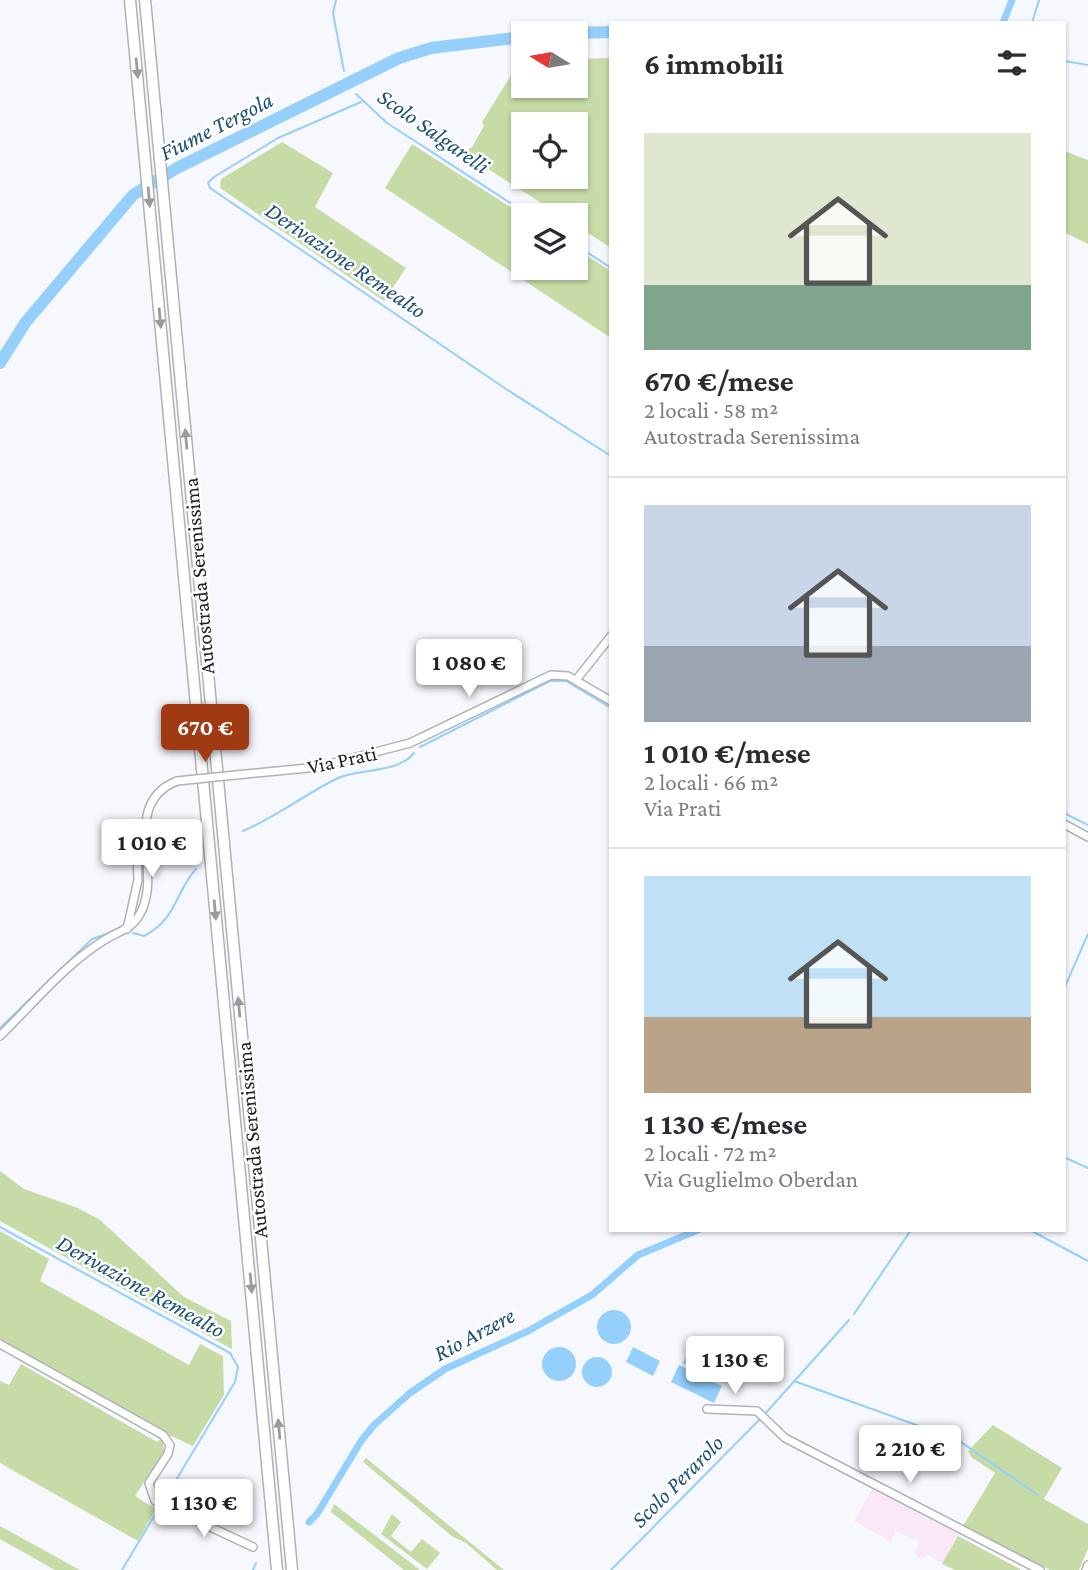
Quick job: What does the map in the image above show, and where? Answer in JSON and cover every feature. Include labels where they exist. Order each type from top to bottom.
[{"type":"highway","name":"Autostrada Serenissima","points":[[130,0],[277,1570]]},
{"type":"highway","name":"Autostrada Serenissima","points":[[145,0],[292,1570]]},
{"type":"street","points":[[576,680],[609,639]]},
{"type":"street","name":"Via Prati","points":[[127,930],[141,913],[145,897],[147,814],[151,800],[161,788],[177,781],[318,767],[371,755],[410,743],[551,675],[562,674],[609,700]]},
{"type":"street","points":[[1066,825],[1088,837]]},
{"type":"street","points":[[0,1035],[80,957],[107,937],[127,930],[138,880],[136,826]]},
{"type":"street","points":[[0,1344],[163,1435],[170,1445],[168,1454],[149,1482],[155,1501],[253,1547]]},
{"type":"street","points":[[707,1409],[757,1411],[785,1438],[871,1485],[909,1500],[1040,1570]]},
{"type":"street","points":[[1086,1570],[1088,1565]]},
{"type":"shaded area","points":[[872,1489],[896,1497],[961,1531],[942,1564],[928,1554],[922,1559],[914,1553],[919,1542],[896,1531],[891,1542],[854,1521]]},
{"type":"green space","points":[[609,58],[609,247],[588,233],[588,203],[541,203],[519,189],[588,189],[588,112],[511,112],[511,184],[463,153],[472,147],[484,126],[482,122],[511,75],[511,98],[588,98],[588,59]]},
{"type":"green space","points":[[282,142],[333,173],[315,207],[406,268],[384,301],[220,188],[221,179]]},
{"type":"green space","points":[[412,144],[511,207],[511,272],[385,188]]},
{"type":"green space","points":[[1066,152],[1088,160],[1088,244],[1066,233]]},
{"type":"green space","points":[[588,257],[609,270],[609,337],[524,280],[588,280]]},
{"type":"green space","points":[[0,1171],[24,1189],[78,1208],[100,1220],[184,1297],[231,1321],[232,1349],[0,1221]]},
{"type":"green space","points":[[0,1231],[49,1259],[40,1281],[189,1365],[200,1344],[223,1356],[224,1395],[193,1446],[0,1342]]},
{"type":"green space","points":[[21,1364],[157,1442],[160,1439],[163,1441],[164,1452],[135,1496],[156,1509],[138,1541],[0,1463],[0,1381],[9,1385]]},
{"type":"green space","points":[[993,1425],[1062,1468],[1044,1499],[1088,1524],[1088,1549],[1079,1570],[1050,1570],[963,1526],[995,1473],[971,1457],[968,1451]]},
{"type":"green space","points":[[366,1458],[504,1570],[497,1570],[466,1543],[453,1537],[363,1462]]},
{"type":"green space","points":[[334,1504],[420,1570],[404,1570],[331,1512]]},
{"type":"green space","points":[[392,1514],[401,1522],[391,1536],[411,1552],[422,1539],[440,1553],[427,1569],[381,1534]]},
{"type":"green space","points":[[0,1526],[80,1570],[55,1570],[0,1539]]},
{"type":"green space","points":[[958,1536],[1020,1570],[955,1570],[942,1564]]},
{"type":"water","points":[[614,1310],[626,1315],[631,1327],[626,1339],[614,1344],[602,1339],[597,1327],[602,1315]]},
{"type":"water","points":[[691,1346],[732,1366],[724,1383],[683,1363]]},
{"type":"water","points":[[559,1347],[571,1352],[576,1364],[571,1376],[559,1381],[547,1376],[542,1364],[547,1352]]},
{"type":"water","points":[[633,1347],[660,1361],[653,1376],[626,1362]]},
{"type":"water","points":[[597,1357],[608,1361],[612,1372],[608,1383],[597,1387],[586,1383],[582,1372],[586,1361]]},
{"type":"water","points":[[679,1365],[722,1386],[714,1403],[671,1382]]},
{"type":"waterway","points":[[336,0],[333,13],[344,71]]},
{"type":"waterway","points":[[1004,21],[1012,0]]},
{"type":"waterway","points":[[1033,21],[1039,0]]},
{"type":"waterway","name":"Fiume Tergola","points":[[588,33],[609,32]]},
{"type":"waterway","name":"Fiume Tergola","points":[[0,363],[25,323],[133,195],[177,168],[399,58],[431,48],[511,38]]},
{"type":"waterway","points":[[1066,61],[1088,65]]},
{"type":"waterway","name":"Scolo Salgarelli","points":[[356,94],[387,123],[511,203]]},
{"type":"waterway","name":"Derivazione Remealto","points":[[361,102],[278,138],[214,177],[208,183],[210,188],[506,389],[609,455]]},
{"type":"waterway","name":"Scolo Salgarelli","points":[[588,253],[609,267]]},
{"type":"waterway","name":"Derivazione Remealto","points":[[420,747],[550,681],[566,681],[609,707]]},
{"type":"waterway","name":"Derivazione Remealto","points":[[243,831],[338,778],[388,768],[407,760],[414,753]]},
{"type":"waterway","name":"Scolo Perarolo","points":[[1066,814],[1088,825]]},
{"type":"waterway","name":"Derivazione Remealto","points":[[133,933],[144,936],[163,922],[196,869]]},
{"type":"waterway","name":"Derivazione Remealto","points":[[0,1028],[92,939],[109,933]]},
{"type":"waterway","name":"Scolo Perarolo","points":[[1066,984],[1088,934]]},
{"type":"waterway","points":[[1066,1158],[1088,1168]]},
{"type":"waterway","name":"Derivazione Remealto","points":[[0,1227],[230,1353],[238,1367],[235,1382],[164,1500]]},
{"type":"waterway","name":"Rio Arzere","points":[[309,1522],[317,1514],[361,1441],[374,1425],[410,1393],[445,1369],[528,1331],[592,1295],[638,1255],[693,1232]]},
{"type":"waterway","name":"Scolo Perarolo","points":[[854,1314],[910,1232]]},
{"type":"waterway","points":[[1034,1232],[1088,1261]]},
{"type":"waterway","name":"Scolo Perarolo","points":[[764,1415],[849,1320]]},
{"type":"waterway","points":[[794,1381],[958,1440],[1038,1495]]},
{"type":"waterway","name":"Scolo Perarolo","points":[[611,1570],[760,1419]]},
{"type":"waterway","name":"Derivazione Remealto","points":[[122,1570],[159,1508]]},
{"type":"waterway","name":"Rio Arzere","points":[[253,1570],[256,1563]]}]
